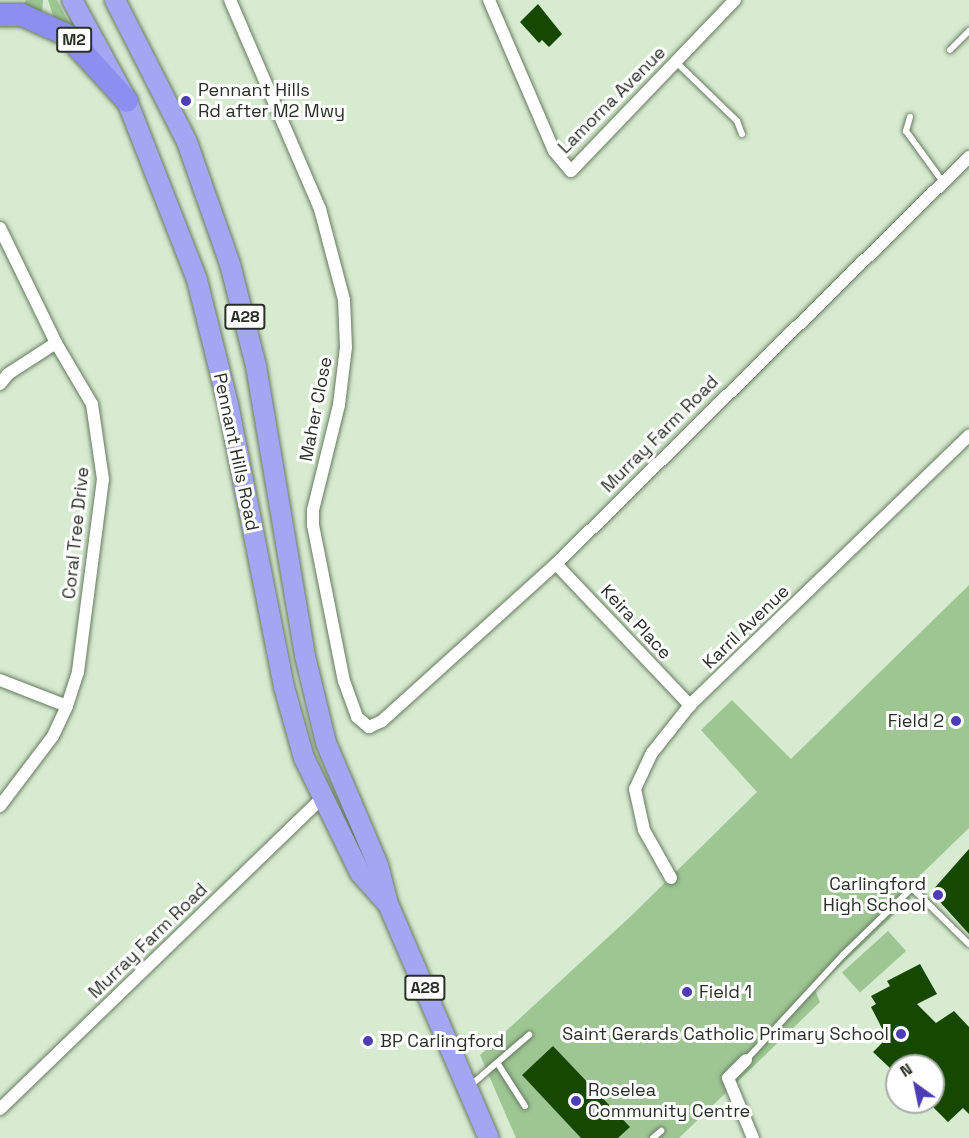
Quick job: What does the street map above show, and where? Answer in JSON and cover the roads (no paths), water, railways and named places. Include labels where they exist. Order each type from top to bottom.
[{"type":"highway","name":"M2","points":[[0,15],[13,0]]},
{"type":"highway","name":"Pennant Hills Road","points":[[72,0],[128,101],[197,280],[230,415],[284,687],[304,758],[321,799],[360,873],[388,904]]},
{"type":"highway","name":"Pennant Hills Road","points":[[115,0],[187,142],[230,264],[256,366],[305,656],[326,743],[378,865],[388,904],[489,1138]]},
{"type":"highway","name":"M2","points":[[0,15],[22,15],[67,35],[128,101]]},
{"type":"highway","points":[[321,799],[330,785],[324,767],[326,743]]},
{"type":"street","name":"Maher Close","points":[[230,0],[320,209],[344,300],[346,347],[339,405],[313,510],[313,525],[344,681],[357,717],[369,727]]},
{"type":"street","name":"Lamorna Avenue","points":[[489,0],[554,151],[571,171],[735,0]]},
{"type":"street","name":"Murray Farm Road","points":[[369,727],[382,721],[556,564],[969,157]]},
{"type":"street","name":"Coral Tree Drive","points":[[0,228],[56,343],[92,404],[103,479],[78,672],[67,706],[53,736],[0,806]]},
{"type":"street","points":[[0,384],[8,374],[56,343]]},
{"type":"street","name":"Karril Avenue","points":[[671,878],[644,830],[634,789],[652,753],[690,705],[969,436]]},
{"type":"street","name":"Keira Place","points":[[556,564],[690,705]]},
{"type":"street","points":[[0,680],[67,706]]},
{"type":"street","name":"Murray Farm Road","points":[[0,1109],[321,799]]},
{"type":"street","points":[[746,1060],[728,1078],[753,1138]]},
{"type":"lane","points":[[950,50],[969,31]]},
{"type":"lane","points":[[676,62],[737,121],[742,134]]},
{"type":"lane","points":[[910,117],[906,131],[943,182]]},
{"type":"lane","points":[[746,1060],[912,888],[969,944]]},
{"type":"lane","points":[[468,1089],[483,1072],[498,1064],[529,1035]]},
{"type":"lane","points":[[498,1064],[525,1106]]},
{"type":"lane","points":[[653,1138],[662,1131]]},
{"type":"place","name":"Pennant Hills Rd after M2 Mwy","points":[[186,101]]},
{"type":"place","name":"Field 2","points":[[956,721]]},
{"type":"place","name":"Carlingford High School","points":[[938,895]]},
{"type":"place","name":"Field 1","points":[[687,992]]},
{"type":"place","name":"Saint Gerards Catholic Primary School","points":[[901,1034]]},
{"type":"place","name":"BP Carlingford","points":[[368,1041]]},
{"type":"place","name":"Roselea Community Centre","points":[[576,1101]]}]
